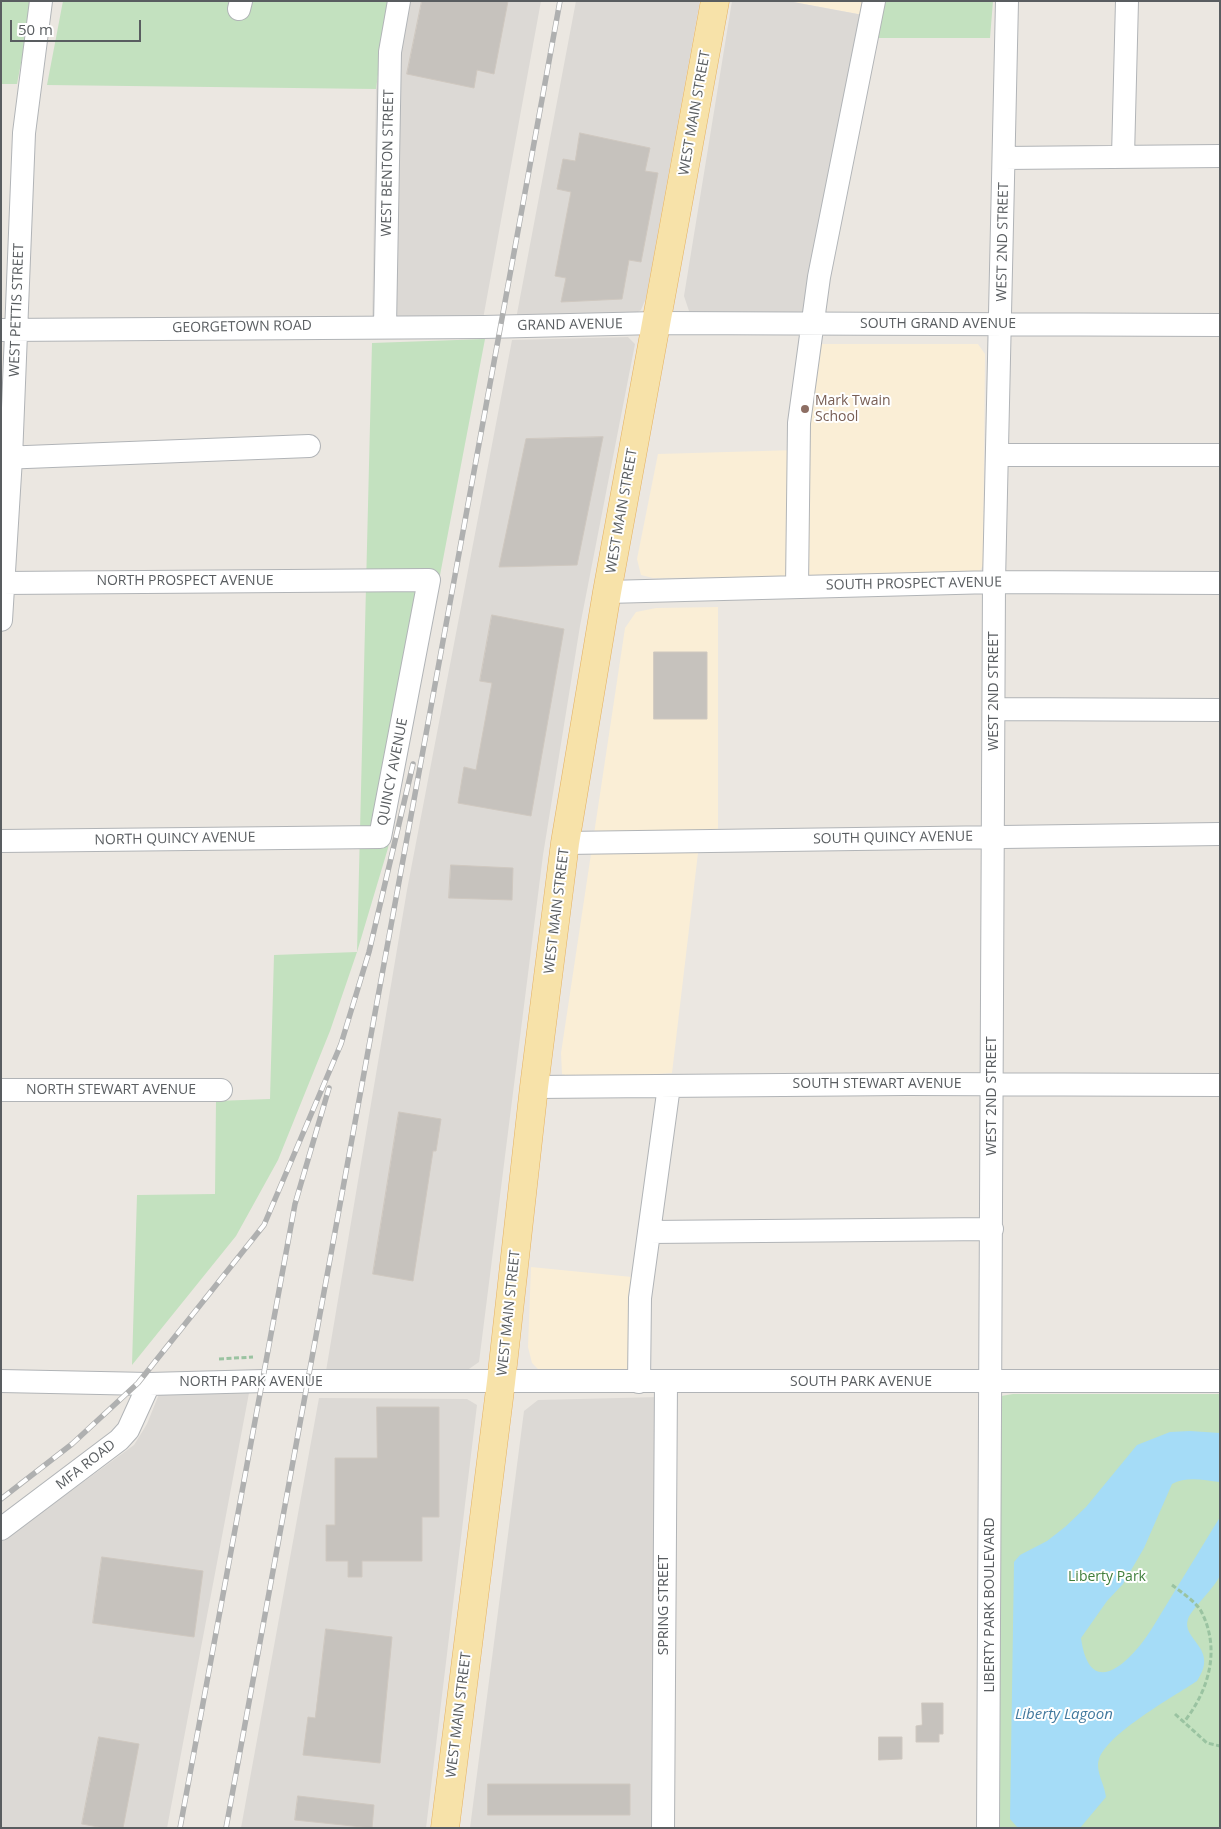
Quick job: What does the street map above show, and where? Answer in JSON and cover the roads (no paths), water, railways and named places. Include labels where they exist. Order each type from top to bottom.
[{"type":"main road","name":"WEST MAIN STREET","points":[[445,1828],[501,1382],[534,1087],[565,843],[608,592],[716,1]]},
{"type":"street","name":"WEST PETTIS STREET","points":[[1,620],[9,330],[24,133],[40,1]]},
{"type":"street","name":"WEST BENTON STREET","points":[[385,326],[390,52],[399,1]]},
{"type":"street","points":[[797,587],[799,423],[819,277],[874,1]]},
{"type":"street","name":"WEST 2ND STREET","points":[[992,1382],[994,582],[1007,1]]},
{"type":"street","points":[[1123,156],[1127,1]]},
{"type":"street","points":[[1004,158],[1220,156]]},
{"type":"street","name":"SOUTH GRAND AVENUE","points":[[657,323],[1220,325]]},
{"type":"street","name":"GRAND AVENUE","points":[[483,327],[657,323]]},
{"type":"street","name":"GEORGETOWN ROAD","points":[[9,330],[385,326],[483,327]]},
{"type":"street","points":[[6,458],[309,446]]},
{"type":"street","points":[[998,455],[1220,455]]},
{"type":"street","name":"NORTH PROSPECT AVENUE","points":[[2,582],[429,580],[407,697]]},
{"type":"street","name":"SOUTH PROSPECT AVENUE","points":[[608,592],[994,582],[1220,583]]},
{"type":"street","name":"QUINCY AVENUE","points":[[349,837],[380,837],[407,697]]},
{"type":"street","points":[[994,710],[1220,710]]},
{"type":"street","name":"SOUTH QUINCY AVENUE","points":[[565,843],[1220,834]]},
{"type":"street","name":"NORTH QUINCY AVENUE","points":[[1,841],[349,837]]},
{"type":"street","name":"SOUTH STEWART AVENUE","points":[[534,1087],[992,1084],[1220,1085]]},
{"type":"street","points":[[639,1382],[640,1298],[669,1086]]},
{"type":"street","name":"NORTH STEWART AVENUE","points":[[1,1090],[221,1090]]},
{"type":"street","points":[[648,1232],[992,1229]]},
{"type":"street","name":"NORTH PARK AVENUE","points":[[1,1381],[149,1384],[264,1381],[501,1382]]},
{"type":"street","name":"SOUTH PARK AVENUE","points":[[501,1382],[1220,1381]]},
{"type":"street","name":"SPRING STREET","points":[[662,1828],[666,1382]]},
{"type":"street","name":"LIBERTY PARK BOULEVARD","points":[[988,1828],[992,1382]]},
{"type":"street","name":"MFA ROAD","points":[[1,1528],[118,1440],[128,1430],[149,1384]]},
{"type":"water","name":"Liberty Lagoon","points":[[1170,1432],[1220,1433],[1220,1482],[1189,1479],[1172,1484],[1144,1548],[1123,1584],[1107,1601],[1081,1638],[1086,1658],[1093,1669],[1102,1672],[1112,1670],[1122,1663],[1143,1642],[1220,1517],[1220,1575],[1190,1614],[1187,1626],[1202,1652],[1204,1660],[1203,1670],[1197,1681],[1142,1716],[1115,1738],[1105,1749],[1099,1759],[1098,1768],[1106,1797],[1080,1828],[1018,1828],[1010,1819],[1014,1562],[1020,1555],[1047,1541],[1065,1527],[1086,1507],[1137,1445]]},
{"type":"railway","points":[[226,1828],[560,1]]},
{"type":"railway","points":[[1,1499],[72,1444],[138,1383],[264,1225],[341,1044],[369,952],[413,764]]},
{"type":"railway","points":[[180,1828],[295,1204],[329,1088]]},
{"type":"place","name":"Mark Twain School","points":[[805,409]]},
{"type":"park label","name":"Liberty Park","points":[[1107,1577]]}]
